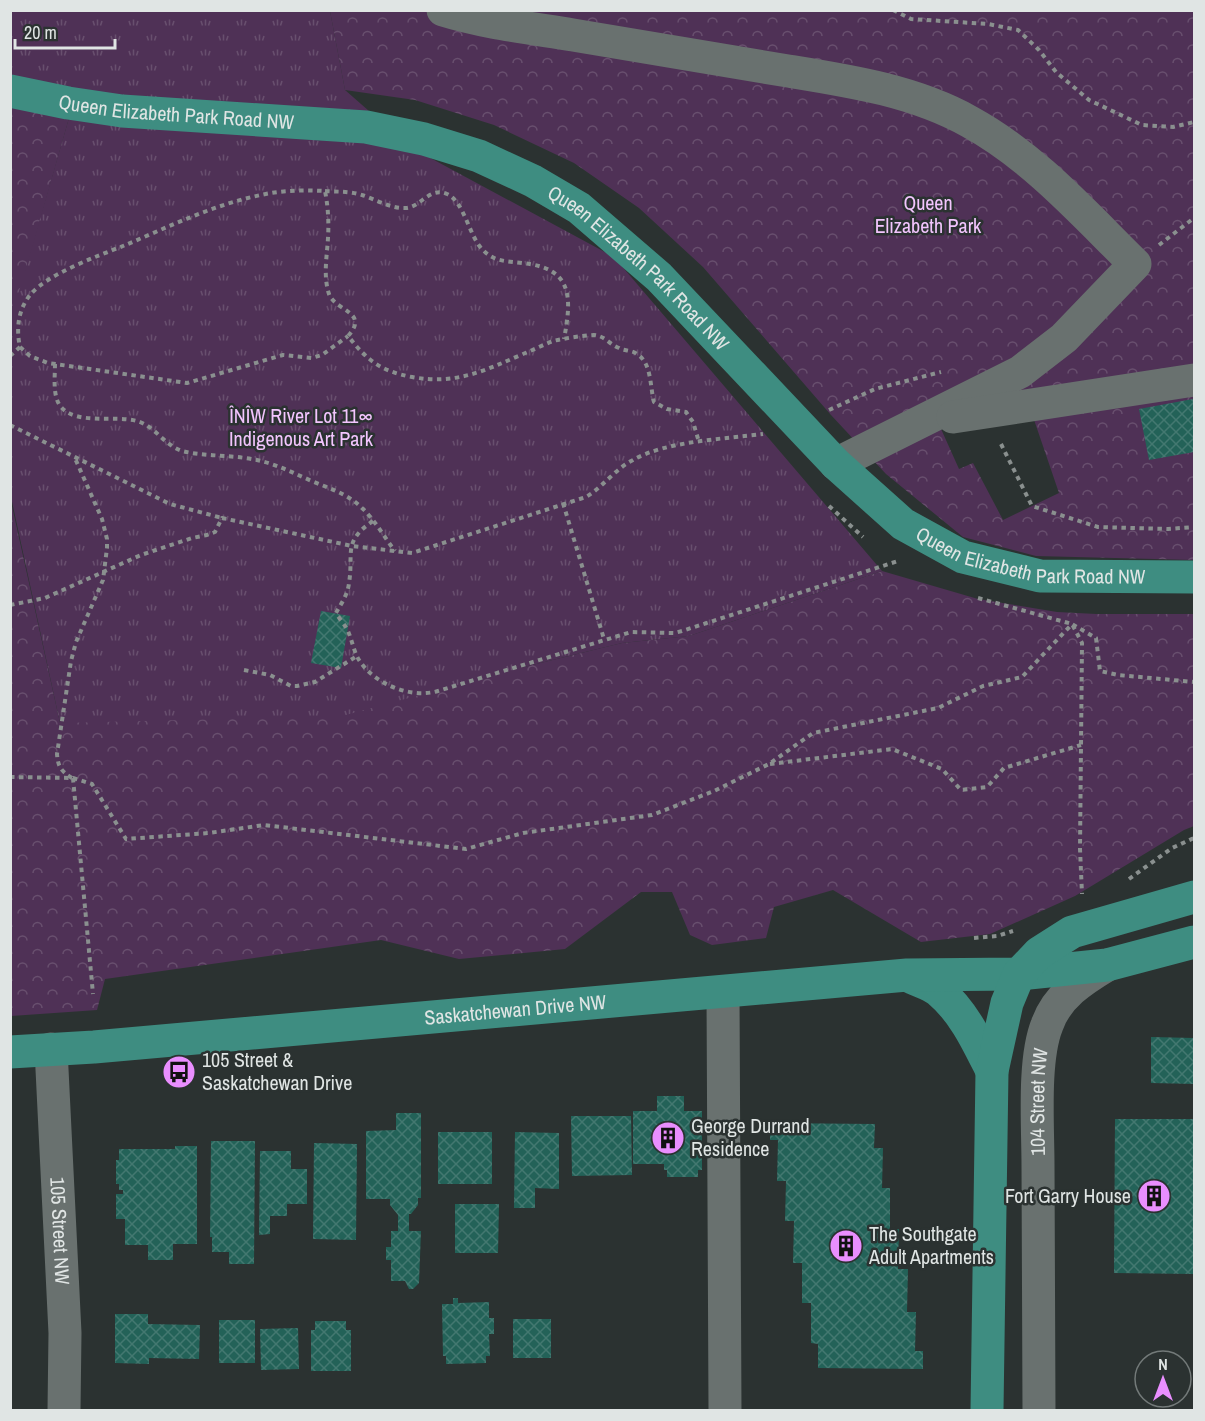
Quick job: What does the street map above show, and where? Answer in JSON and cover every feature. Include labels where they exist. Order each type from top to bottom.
[{"type":"main road","name":"Queen Elizabeth Park Road NW","points":[[10,91],[122,111],[366,127],[424,139],[479,156],[533,181],[579,208],[659,277],[836,464],[903,524],[963,557],[1040,576],[1194,577]]},
{"type":"main road","points":[[987,1410],[992,1071],[1006,1003],[1019,974],[1039,953],[1072,932],[1194,897]]},
{"type":"main road","name":"Saskatchewan Drive NW","points":[[10,1052],[907,975],[1019,974],[1107,965],[1194,942]]},
{"type":"main road","points":[[907,975],[938,990],[954,1006],[969,1026],[992,1071]]},
{"type":"street","points":[[443,10],[506,24],[811,75],[884,89],[928,102],[987,132],[1025,160],[1135,264],[1064,338],[1020,372],[836,464]]},
{"type":"street","points":[[915,424],[984,411],[1194,380]]},
{"type":"street","name":"104 Street NW","points":[[1039,1410],[1038,1108],[1040,1052],[1046,1025],[1057,1003],[1083,980],[1107,965]]},
{"type":"street","points":[[723,992],[725,1410]]},
{"type":"street","name":"105 Street NW","points":[[51,1049],[65,1333],[64,1410]]},
{"type":"path","points":[[893,10],[910,19],[988,24],[1018,30],[1039,50],[1056,72],[1089,100],[1142,125],[1173,127],[1194,122]]},
{"type":"path","points":[[325,191],[328,205],[326,257],[328,288],[333,301],[349,310],[355,322],[354,330],[348,336],[322,354],[312,358],[283,355],[187,383],[39,361],[20,347],[17,336],[20,316],[31,293],[43,284],[79,265],[164,228],[259,195],[290,190],[325,191],[348,192],[397,207],[408,208],[433,194],[439,192],[447,194],[458,203],[477,242],[490,256],[507,262],[533,264],[556,273],[567,290],[569,303],[564,339]]},
{"type":"path","points":[[1135,264],[1194,218]]},
{"type":"path","points":[[348,336],[369,360],[380,367],[395,374],[442,380],[459,378],[552,342],[594,334],[601,336],[619,348],[638,354],[647,370],[654,402],[667,409],[686,412],[693,422],[699,442]]},
{"type":"path","points":[[10,356],[20,347]]},
{"type":"path","points":[[55,364],[55,392],[60,407],[68,413],[87,418],[124,418],[138,421],[157,432],[167,443],[177,449],[246,458],[285,467],[350,498],[363,508],[395,552]]},
{"type":"path","points":[[822,413],[875,389],[949,370]]},
{"type":"path","points":[[984,411],[1032,506],[1098,527],[1168,530],[1194,527]]},
{"type":"path","points":[[10,425],[170,504],[222,518],[352,546],[412,553],[586,497],[629,462],[650,452],[699,442],[764,434]]},
{"type":"path","points":[[74,456],[106,533],[107,548],[104,573],[98,593],[76,642],[57,754],[58,765],[63,772],[73,778],[92,784],[126,839],[209,833],[264,825],[466,849],[523,833],[652,815],[714,791],[769,764],[813,733],[938,708],[983,686],[1022,677],[1072,624],[1096,638],[1100,671],[1118,675],[1194,682]]},
{"type":"path","points":[[563,503],[604,639]]},
{"type":"path","points":[[10,605],[45,598],[141,555],[215,532],[222,518]]},
{"type":"path","points":[[373,521],[357,534],[352,546],[348,589],[336,613],[347,630],[360,662],[380,681],[409,692],[433,693],[631,632],[674,633],[682,631],[898,561]]},
{"type":"path","points":[[1082,643],[1080,849],[1082,899]]},
{"type":"path","points":[[244,670],[270,675],[291,686],[297,686],[315,682],[357,656]]},
{"type":"path","points":[[769,764],[892,749],[942,769],[961,790],[987,787],[1004,768],[1081,746]]},
{"type":"path","points":[[10,777],[73,778]]},
{"type":"path","points":[[73,778],[93,994]]},
{"type":"green space","name":"ÎNÎW River Lot 11∞ Indigenous Art Park","points":[[11,11],[330,11],[345,90],[410,147],[614,257],[882,571],[689,636],[622,643],[342,716],[60,723],[11,497],[10,323],[69,118],[11,107]]},
{"type":"green space","name":"Queen Elizabeth Park","points":[[330,11],[1194,11],[1194,560],[1036,556],[963,537],[886,474],[831,415],[703,267],[639,208],[574,163],[494,125],[415,100],[345,90]],"holes":[[[1029,405],[1059,493],[1003,520],[973,463],[959,469],[937,420]]]},
{"type":"green space","points":[[11,107],[69,118],[11,323]]},
{"type":"green space","points":[[10,497],[60,723],[524,667],[622,643],[689,636],[882,571],[978,599],[1057,612],[1194,614],[1194,826],[1075,896],[990,934],[921,942],[833,890],[774,907],[766,938],[712,945],[690,935],[672,892],[641,892],[565,949],[459,959],[381,940],[105,979],[97,1010],[11,1016]]},
{"type":"building","points":[[1193,399],[1194,452],[1149,460],[1139,409]]},
{"type":"building","points":[[321,611],[350,616],[341,668],[311,663]]},
{"type":"building","points":[[1151,1037],[1194,1038],[1194,1084],[1151,1083]]},
{"type":"building","name":"George Durrand Residence","points":[[657,1096],[684,1096],[684,1111],[702,1111],[702,1170],[698,1170],[698,1177],[667,1177],[664,1164],[633,1164],[633,1111],[657,1111]]},
{"type":"building","points":[[396,1113],[421,1113],[421,1198],[418,1198],[418,1205],[409,1214],[409,1231],[421,1231],[419,1283],[413,1289],[409,1289],[405,1281],[391,1281],[391,1260],[386,1260],[386,1247],[391,1247],[391,1231],[398,1231],[398,1215],[390,1205],[390,1199],[366,1199],[366,1131],[396,1130]]},
{"type":"building","points":[[571,1116],[631,1116],[632,1175],[572,1176]]},
{"type":"building","name":"Fort Garry House","points":[[1115,1119],[1194,1119],[1194,1274],[1114,1273]]},
{"type":"building","name":"The Southgate Adult Apartments","points":[[770,1123],[875,1124],[874,1148],[883,1148],[882,1188],[890,1188],[890,1229],[899,1229],[898,1269],[908,1269],[907,1312],[916,1312],[915,1351],[923,1351],[923,1369],[818,1368],[818,1344],[811,1343],[811,1303],[802,1303],[802,1263],[793,1263],[794,1221],[785,1221],[786,1181],[777,1181],[778,1140],[770,1140]]},
{"type":"building","points":[[438,1132],[492,1132],[492,1184],[438,1184]]},
{"type":"building","points":[[515,1132],[559,1133],[559,1189],[535,1188],[535,1208],[514,1208]]},
{"type":"building","points":[[211,1141],[255,1141],[254,1264],[229,1264],[229,1252],[212,1252],[212,1237],[210,1237]]},
{"type":"building","points":[[314,1143],[357,1144],[356,1240],[313,1239]]},
{"type":"building","points":[[175,1146],[197,1146],[197,1244],[173,1244],[173,1260],[148,1260],[148,1245],[125,1245],[125,1219],[116,1219],[116,1194],[123,1194],[123,1190],[119,1190],[119,1184],[116,1184],[116,1160],[119,1160],[119,1149],[175,1149]]},
{"type":"building","points":[[260,1151],[291,1151],[291,1169],[307,1169],[307,1204],[287,1204],[287,1216],[270,1216],[270,1234],[259,1235]]},
{"type":"building","points":[[455,1204],[499,1204],[498,1253],[455,1253]]},
{"type":"building","points":[[453,1298],[458,1298],[458,1303],[489,1302],[489,1318],[494,1318],[494,1334],[489,1334],[490,1356],[486,1356],[486,1363],[446,1364],[446,1356],[443,1356],[442,1304],[453,1304]]},
{"type":"building","points":[[115,1314],[148,1314],[148,1324],[200,1325],[199,1359],[149,1358],[149,1364],[115,1363]]},
{"type":"building","points":[[513,1319],[551,1319],[551,1358],[513,1358]]},
{"type":"building","points":[[219,1320],[255,1320],[255,1363],[219,1363]]},
{"type":"building","points":[[315,1321],[346,1321],[346,1330],[351,1330],[351,1371],[311,1371],[311,1330],[315,1330]]},
{"type":"building","points":[[298,1328],[299,1369],[261,1370],[260,1329]]},
{"type":"place","name":"105 Street & Saskatchewan Drive","points":[[179,1072]]},
{"type":"place","name":"George Durrand Residence","points":[[668,1138]]},
{"type":"place","name":"Fort Garry House","points":[[1154,1196]]},
{"type":"place","name":"The Southgate Adult Apartments","points":[[846,1246]]}]
